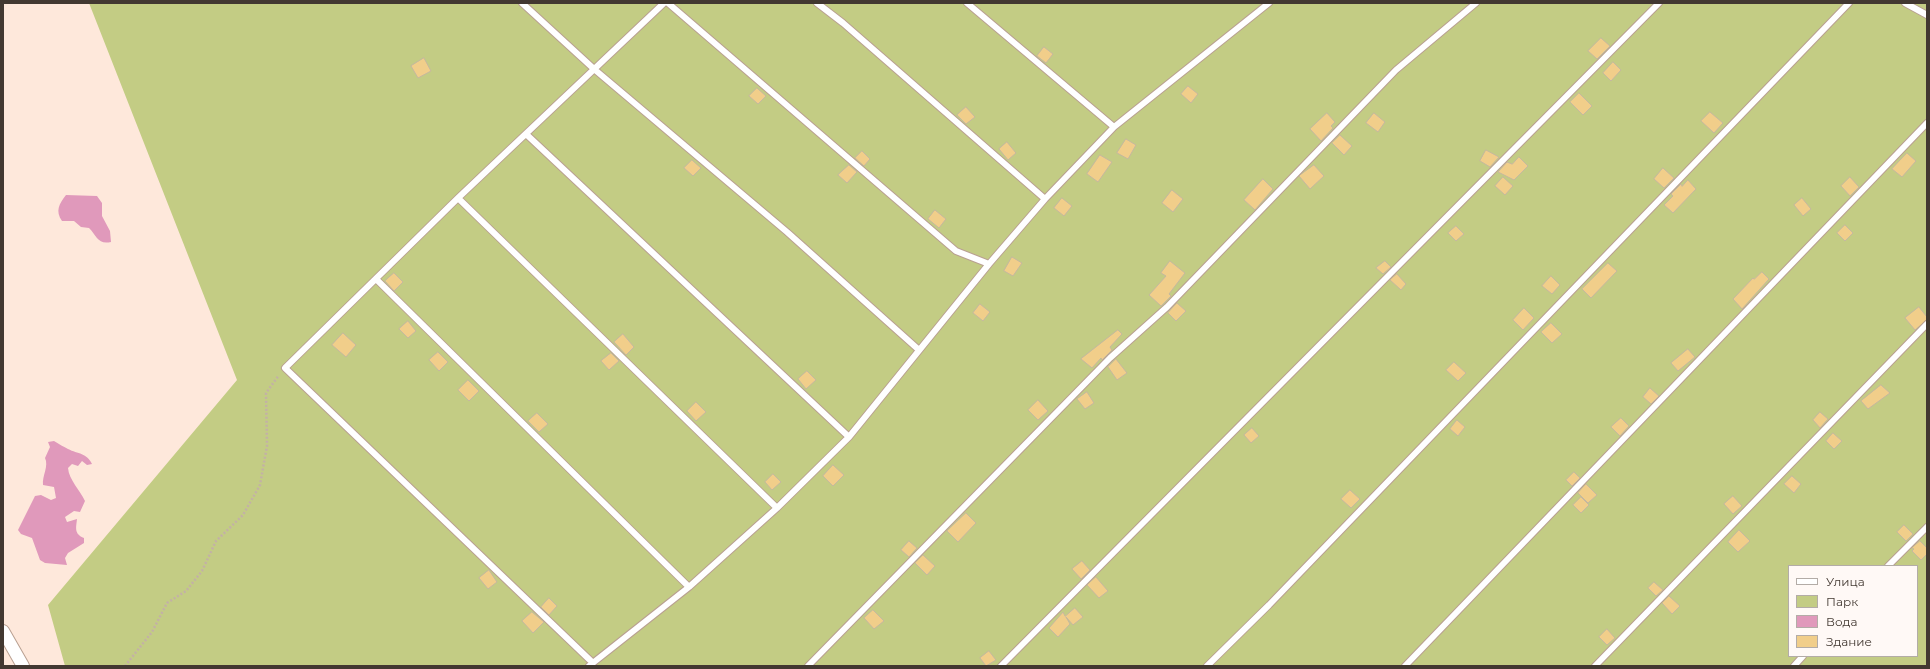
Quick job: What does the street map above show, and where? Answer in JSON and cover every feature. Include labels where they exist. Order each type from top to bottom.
[{"type":"street","points":[[3,631],[23,666]]},
{"type":"lane","points":[[522,3],[594,69],[787,232],[919,350]]},
{"type":"lane","points":[[664,3],[458,198],[285,368],[591,664],[689,587],[777,508],[849,437],[989,264],[1045,199],[1114,127],[1269,3]]},
{"type":"lane","points":[[668,3],[956,250],[989,264]]},
{"type":"lane","points":[[817,3],[843,23],[1045,199]]},
{"type":"lane","points":[[967,3],[1114,127]]},
{"type":"lane","points":[[808,666],[1110,358],[1167,307],[1396,70],[1476,3]]},
{"type":"lane","points":[[1000,666],[1659,3]]},
{"type":"lane","points":[[1207,666],[1274,599],[1849,3]]},
{"type":"lane","points":[[1905,3],[1927,14]]},
{"type":"lane","points":[[1405,666],[1927,124]]},
{"type":"lane","points":[[526,134],[849,437]]},
{"type":"lane","points":[[458,198],[777,508]]},
{"type":"lane","points":[[376,279],[689,587]]},
{"type":"lane","points":[[1595,666],[1927,324]]},
{"type":"lane","points":[[1889,565],[1927,527]]},
{"type":"lane","points":[[1794,666],[1802,657]]},
{"type":"path","points":[[125,666],[152,632],[167,603],[186,591],[202,570],[216,541],[243,515],[260,485],[267,446],[266,393],[285,368]]},
{"type":"green space","points":[[89,3],[1927,3],[1927,666],[65,666],[48,605],[237,380]]},
{"type":"water","points":[[66,195],[97,196],[102,203],[102,216],[110,231],[111,242],[107,243],[100,241],[89,228],[81,227],[74,221],[62,221],[58,211],[61,201]]},
{"type":"water","points":[[54,441],[85,456],[92,464],[87,465],[82,461],[78,466],[72,464],[68,468],[72,481],[85,501],[80,512],[74,511],[65,517],[67,522],[77,519],[77,533],[84,538],[84,543],[68,553],[65,558],[67,565],[45,563],[40,560],[32,538],[21,534],[18,530],[35,496],[41,495],[51,500],[56,498],[54,487],[43,485],[46,464],[45,458],[50,447],[48,442]]},
{"type":"building","points":[[1601,38],[1610,46],[1597,59],[1588,51]]},
{"type":"building","points":[[1044,47],[1053,54],[1046,63],[1037,56]]},
{"type":"building","points":[[424,58],[431,71],[418,78],[411,66]]},
{"type":"building","points":[[1613,62],[1621,70],[1611,81],[1603,73]]},
{"type":"building","points":[[1188,86],[1198,94],[1191,103],[1181,94]]},
{"type":"building","points":[[757,88],[766,96],[758,104],[749,96]]},
{"type":"building","points":[[1579,93],[1592,106],[1583,115],[1570,102]]},
{"type":"building","points":[[966,107],[975,117],[966,124],[957,115]]},
{"type":"building","points":[[1710,112],[1723,123],[1714,133],[1701,121]]},
{"type":"building","points":[[1327,113],[1335,122],[1331,126],[1333,128],[1321,141],[1310,129]]},
{"type":"building","points":[[1374,113],[1385,122],[1378,132],[1366,123]]},
{"type":"building","points":[[1340,135],[1352,146],[1344,155],[1332,143]]},
{"type":"building","points":[[1126,139],[1136,145],[1128,159],[1117,153]]},
{"type":"building","points":[[1007,142],[1016,153],[1008,160],[999,149]]},
{"type":"building","points":[[1486,150],[1499,157],[1490,167],[1480,161]]},
{"type":"building","points":[[862,151],[870,159],[864,166],[855,158]]},
{"type":"building","points":[[1907,153],[1916,161],[1902,177],[1892,169]]},
{"type":"building","points":[[1100,155],[1112,162],[1098,182],[1087,174]]},
{"type":"building","points":[[1519,157],[1528,166],[1514,180],[1498,172],[1507,162],[1512,164]]},
{"type":"building","points":[[692,160],[701,168],[693,176],[684,168]]},
{"type":"building","points":[[849,165],[857,172],[847,183],[838,175]]},
{"type":"building","points":[[1314,165],[1324,176],[1310,189],[1299,176]]},
{"type":"building","points":[[1663,168],[1674,178],[1664,188],[1654,179]]},
{"type":"building","points":[[1503,177],[1513,186],[1505,195],[1495,186]]},
{"type":"building","points":[[1850,177],[1859,187],[1850,196],[1841,186]]},
{"type":"building","points":[[1263,179],[1273,189],[1255,210],[1244,200]]},
{"type":"building","points":[[1688,180],[1696,189],[1673,213],[1664,205],[1673,196],[1671,194],[1681,184],[1682,186]]},
{"type":"building","points":[[1172,190],[1183,199],[1173,212],[1162,203]]},
{"type":"building","points":[[1062,198],[1072,206],[1064,216],[1054,208]]},
{"type":"building","points":[[1802,198],[1811,209],[1803,216],[1794,205]]},
{"type":"building","points":[[935,210],[946,219],[939,228],[928,219]]},
{"type":"building","points":[[1845,225],[1853,233],[1845,241],[1837,233]]},
{"type":"building","points":[[1456,226],[1464,234],[1456,241],[1448,233]]},
{"type":"building","points":[[1012,257],[1022,263],[1013,276],[1004,271]]},
{"type":"building","points":[[1170,261],[1185,273],[1169,294],[1171,296],[1161,306],[1149,295],[1166,276],[1161,273]]},
{"type":"building","points":[[1385,261],[1391,267],[1383,274],[1376,268]]},
{"type":"building","points":[[1608,263],[1617,271],[1591,298],[1582,289]]},
{"type":"building","points":[[1762,272],[1769,279],[1742,309],[1733,299],[1753,278],[1754,279]]},
{"type":"building","points":[[394,273],[403,282],[394,291],[385,281]]},
{"type":"building","points":[[1397,274],[1406,284],[1401,290],[1390,280]]},
{"type":"building","points":[[1551,276],[1560,285],[1552,294],[1542,286]]},
{"type":"building","points":[[1177,303],[1186,311],[1176,321],[1168,313]]},
{"type":"building","points":[[980,304],[990,312],[983,321],[973,313]]},
{"type":"building","points":[[1919,307],[1927,317],[1927,320],[1915,330],[1905,318]]},
{"type":"building","points":[[1524,308],[1534,318],[1523,330],[1513,320]]},
{"type":"building","points":[[408,321],[416,331],[408,338],[399,329]]},
{"type":"building","points":[[1551,323],[1562,334],[1552,343],[1541,332]]},
{"type":"building","points":[[1118,330],[1122,334],[1110,347],[1112,350],[1102,360],[1101,358],[1092,368],[1081,359]]},
{"type":"building","points":[[343,333],[356,345],[346,357],[332,345]]},
{"type":"building","points":[[623,334],[634,347],[626,355],[614,342]]},
{"type":"building","points":[[1688,349],[1695,357],[1678,371],[1671,363]]},
{"type":"building","points":[[438,352],[448,362],[439,371],[429,360]]},
{"type":"building","points":[[611,353],[619,361],[609,370],[601,361]]},
{"type":"building","points":[[1116,359],[1127,373],[1117,380],[1108,367]]},
{"type":"building","points":[[1454,362],[1466,373],[1458,381],[1446,370]]},
{"type":"building","points":[[807,371],[816,380],[806,389],[798,379]]},
{"type":"building","points":[[468,380],[479,391],[469,401],[458,390]]},
{"type":"building","points":[[1881,385],[1890,393],[1868,409],[1861,401]]},
{"type":"building","points":[[1650,388],[1659,396],[1651,404],[1643,397]]},
{"type":"building","points":[[1087,392],[1094,403],[1085,409],[1077,399]]},
{"type":"building","points":[[1038,400],[1048,411],[1038,420],[1028,410]]},
{"type":"building","points":[[696,402],[706,412],[696,421],[687,411]]},
{"type":"building","points":[[1820,412],[1828,419],[1820,428],[1813,420]]},
{"type":"building","points":[[537,413],[548,424],[539,432],[528,421]]},
{"type":"building","points":[[1621,418],[1629,426],[1620,436],[1611,427]]},
{"type":"building","points":[[1457,420],[1465,427],[1458,436],[1450,429]]},
{"type":"building","points":[[1252,428],[1259,436],[1251,443],[1244,435]]},
{"type":"building","points":[[1833,433],[1842,441],[1834,449],[1826,441]]},
{"type":"building","points":[[833,465],[844,475],[833,486],[823,476]]},
{"type":"building","points":[[1574,472],[1580,478],[1572,486],[1566,480]]},
{"type":"building","points":[[773,474],[781,482],[772,490],[765,482]]},
{"type":"building","points":[[1792,476],[1801,484],[1794,493],[1784,484]]},
{"type":"building","points":[[1586,484],[1597,495],[1588,503],[1578,493]]},
{"type":"building","points":[[1350,490],[1360,499],[1351,508],[1341,499]]},
{"type":"building","points":[[1733,496],[1742,506],[1733,514],[1724,504]]},
{"type":"building","points":[[1581,497],[1589,505],[1581,513],[1573,505]]},
{"type":"building","points":[[966,513],[976,523],[958,542],[947,531]]},
{"type":"building","points":[[1904,525],[1913,534],[1906,541],[1897,532]]},
{"type":"building","points":[[1739,530],[1750,541],[1738,552],[1728,542]]},
{"type":"building","points":[[909,541],[917,548],[909,557],[901,550]]},
{"type":"building","points":[[1920,541],[1927,548],[1927,554],[1921,560],[1912,551],[1914,549],[1912,548]]},
{"type":"building","points":[[923,555],[935,566],[927,575],[915,563]]},
{"type":"building","points":[[1082,561],[1090,570],[1081,579],[1072,569]]},
{"type":"building","points":[[489,570],[497,582],[488,589],[479,578]]},
{"type":"building","points":[[1096,577],[1108,591],[1099,598],[1087,585]]},
{"type":"building","points":[[1654,582],[1663,590],[1656,596],[1648,588]]},
{"type":"building","points":[[1669,596],[1680,606],[1672,614],[1662,603]]},
{"type":"building","points":[[549,598],[557,606],[549,615],[541,607]]},
{"type":"building","points":[[1075,608],[1083,617],[1073,625],[1066,617],[1070,624],[1058,637],[1049,628],[1063,612],[1065,616]]},
{"type":"building","points":[[873,610],[884,621],[874,629],[864,618]]},
{"type":"building","points":[[532,612],[544,622],[533,633],[522,621]]},
{"type":"building","points":[[1607,629],[1615,638],[1607,645],[1599,637]]},
{"type":"building","points":[[989,651],[996,660],[986,666],[980,658]]}]
